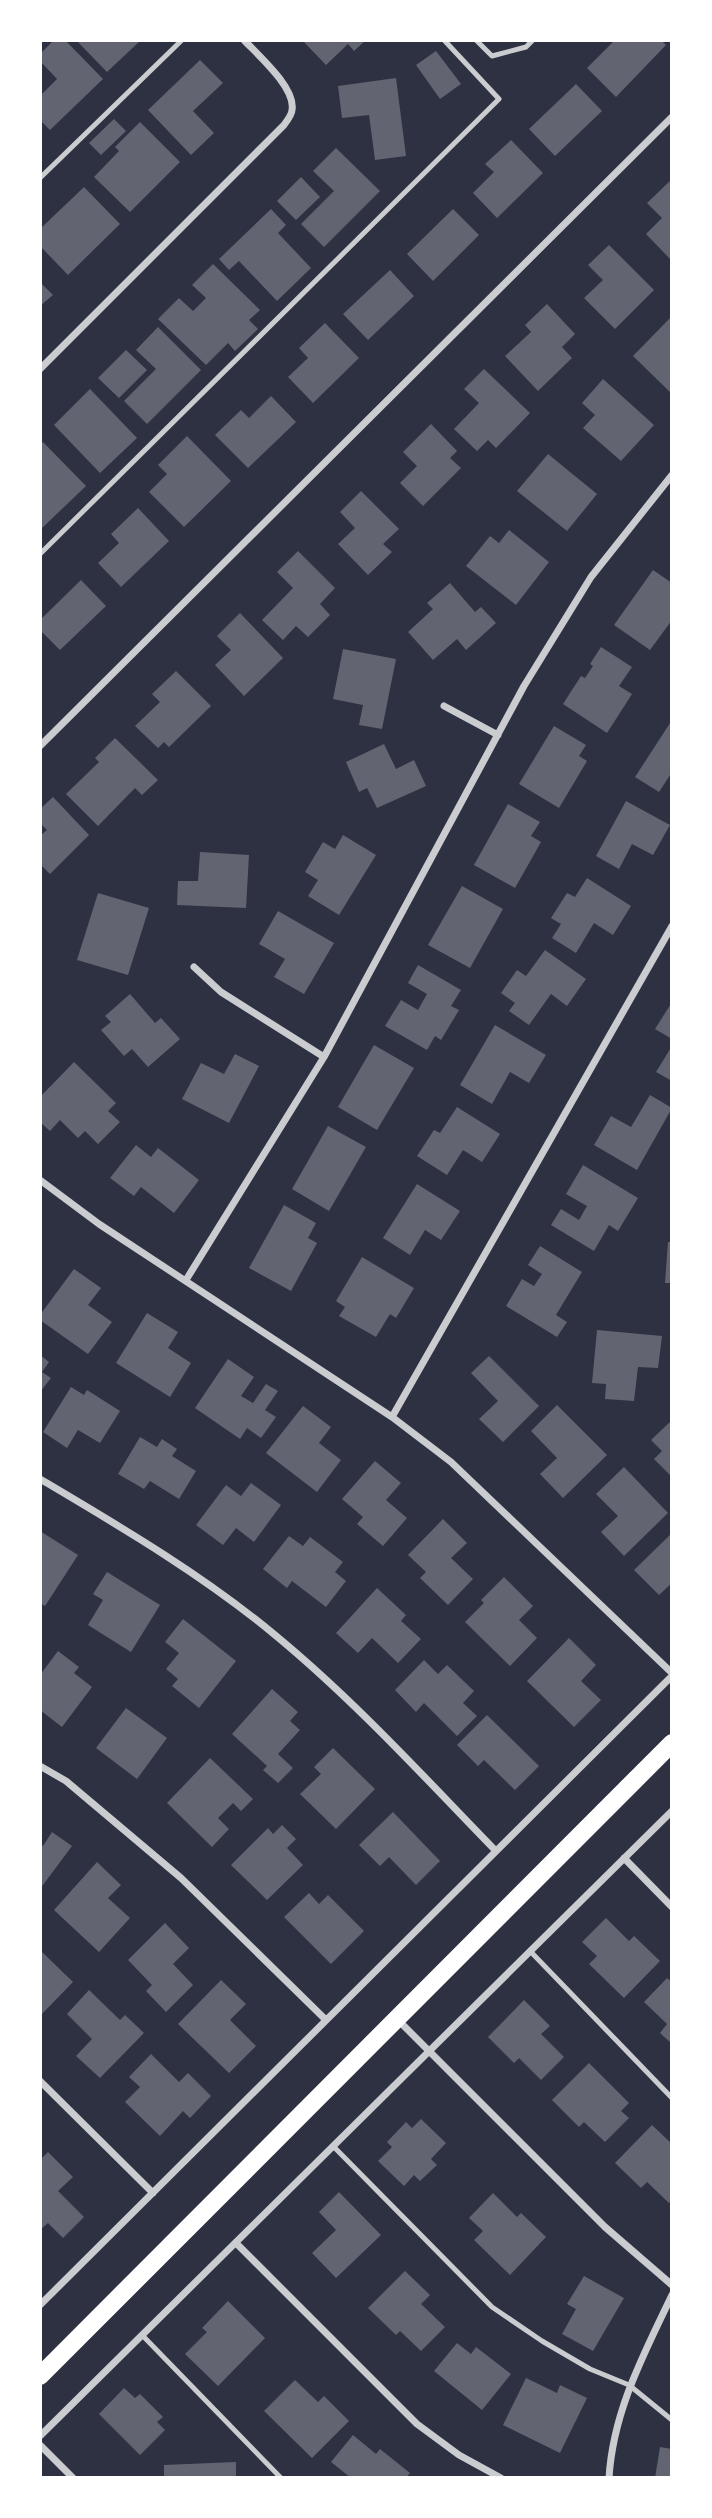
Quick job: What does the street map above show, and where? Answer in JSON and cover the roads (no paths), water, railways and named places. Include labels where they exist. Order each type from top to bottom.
[{"type":"main road","points":[[40,2376],[672,1743]]},
{"type":"street","points":[[40,369],[284,125],[293,109],[290,94],[278,76],[244,40]]},
{"type":"street","points":[[40,746],[672,117]]},
{"type":"street","points":[[186,1280],[324,1057],[524,686],[592,577],[672,475]]},
{"type":"street","points":[[444,706],[498,735]]},
{"type":"street","points":[[392,1417],[672,926]]},
{"type":"street","points":[[194,967],[221,992],[324,1057]]},
{"type":"street","points":[[40,1180],[99,1224],[392,1417],[450,1462],[492,1499],[672,1674],[40,2305]]},
{"type":"street","points":[[40,1479],[190,1572],[274,1634],[375,1725],[496,1851]]},
{"type":"street","points":[[40,1766],[76,1788],[181,1878],[327,2020]]},
{"type":"street","points":[[40,2436],[672,1811]]},
{"type":"street","points":[[624,1858],[672,1906]]},
{"type":"street","points":[[397,2019],[605,2227],[672,2285]]},
{"type":"street","points":[[40,2081],[153,2193]]},
{"type":"street","points":[[236,2243],[417,2424],[458,2455],[501,2478]]},
{"type":"street","points":[[609,2478],[611,2451],[629,2385],[672,2295]]},
{"type":"street","points":[[40,2445],[73,2478]]},
{"type":"lane","points":[[40,178],[182,40]]},
{"type":"lane","points":[[40,554],[499,99],[444,40]]},
{"type":"lane","points":[[476,40],[492,56],[526,47],[533,40]]},
{"type":"lane","points":[[530,1951],[672,2098]]},
{"type":"lane","points":[[333,2146],[492,2307],[590,2369],[629,2385],[672,2420]]},
{"type":"lane","points":[[142,2335],[281,2478]]}]
